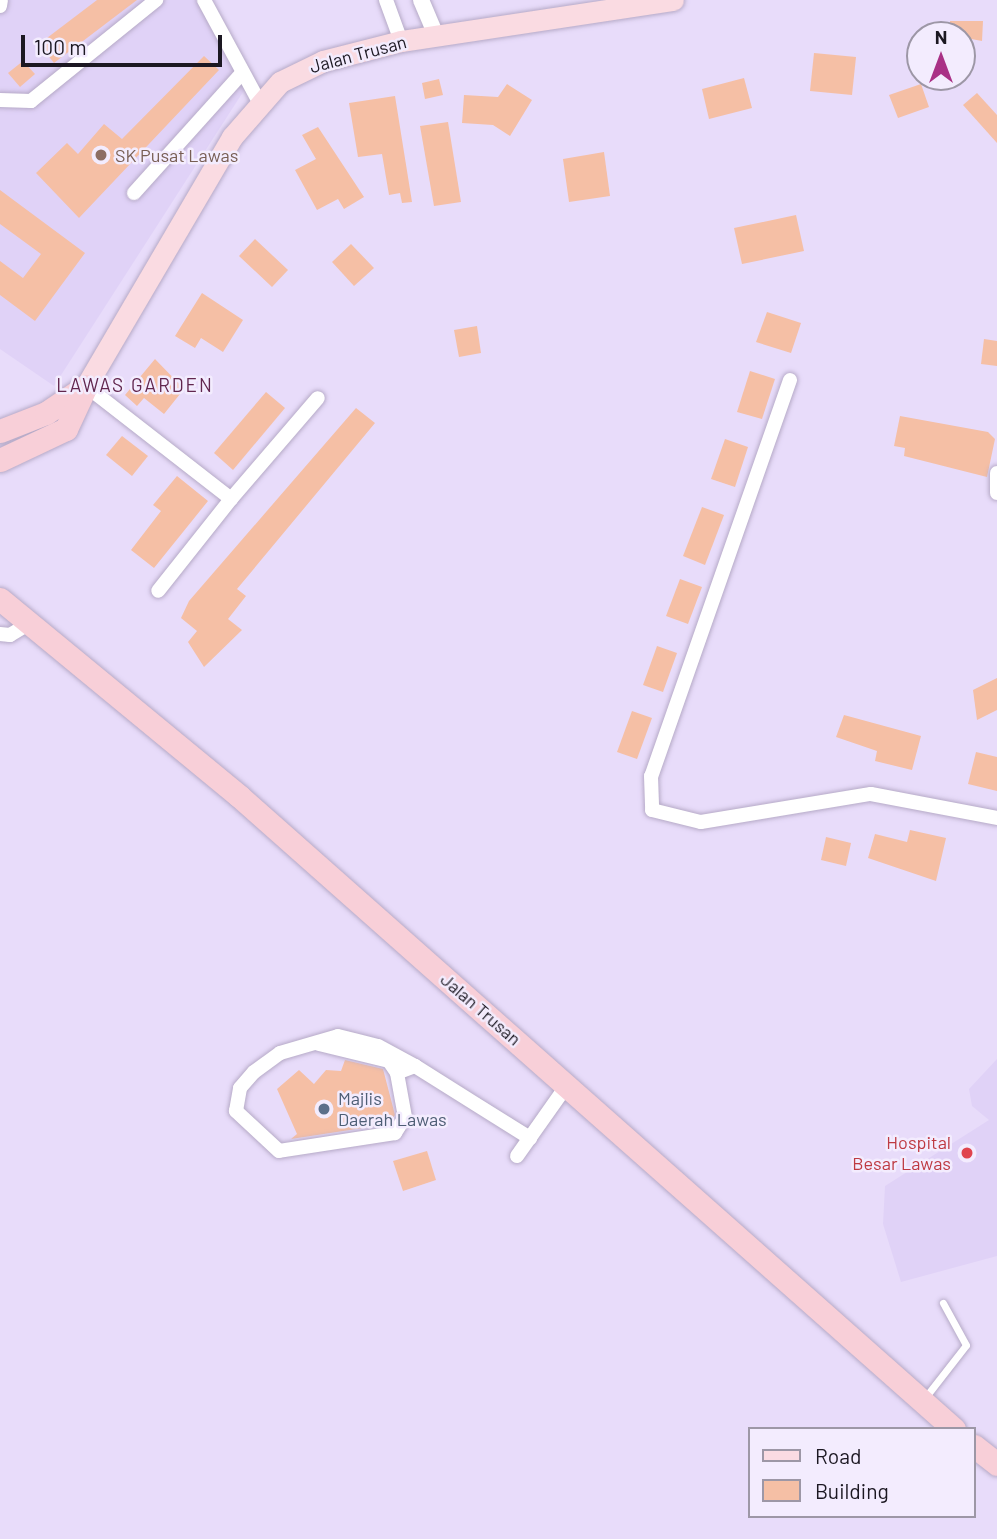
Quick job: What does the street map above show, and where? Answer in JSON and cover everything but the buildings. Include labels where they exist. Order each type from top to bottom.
[{"type":"highway","name":"Jalan Trusan","points":[[0,431],[46,413],[86,386]]},
{"type":"highway","name":"Jalan Trusan","points":[[0,460],[66,429],[86,386]]},
{"type":"highway","name":"Jalan Trusan","points":[[0,599],[32,622],[567,1085],[952,1427]]},
{"type":"highway","points":[[976,1448],[997,1464]]},
{"type":"main road","name":"Jalan Trusan","points":[[86,386],[258,100],[302,68],[401,41],[595,6],[673,0]]},
{"type":"street","points":[[0,6],[1,0]]},
{"type":"street","points":[[0,100],[31,102],[156,0]]},
{"type":"street","points":[[204,0],[258,100]]},
{"type":"street","points":[[386,0],[401,41]]},
{"type":"street","points":[[421,0],[436,36]]},
{"type":"street","points":[[134,193],[242,73]]},
{"type":"street","points":[[790,380],[651,775],[652,810],[701,822],[871,794],[997,818]]},
{"type":"street","points":[[86,386],[231,499]]},
{"type":"street","points":[[158,591],[231,499],[318,398]]},
{"type":"street","points":[[997,473],[997,493]]},
{"type":"street","points":[[0,634],[10,635],[32,622]]},
{"type":"street","points":[[308,1042],[389,1061],[397,1073],[405,1117],[394,1133],[279,1152],[236,1111],[240,1088],[280,1053],[308,1042],[338,1036],[378,1046],[530,1138]]},
{"type":"street","points":[[397,1073],[415,1066]]},
{"type":"street","points":[[517,1156],[567,1085]]},
{"type":"lane","points":[[921,1402],[966,1345],[943,1303]]},
{"type":"shaded area","name":"SK Pusat Lawas","points":[[0,0],[211,0],[252,78],[54,386],[0,349]]},
{"type":"shaded area","name":"Hospital Besar Lawas","points":[[997,1059],[997,1256],[901,1282],[883,1224],[885,1186],[989,1120],[972,1106],[969,1089]]},
{"type":"place","name":"SK Pusat Lawas","points":[[101,155]]},
{"type":"place","name":"Majlis Daerah Lawas","points":[[324,1109]]},
{"type":"place","name":"Hospital Besar Lawas","points":[[967,1153]]},
{"type":"district","name":"LAWAS GARDEN","points":[[135,385]]}]
